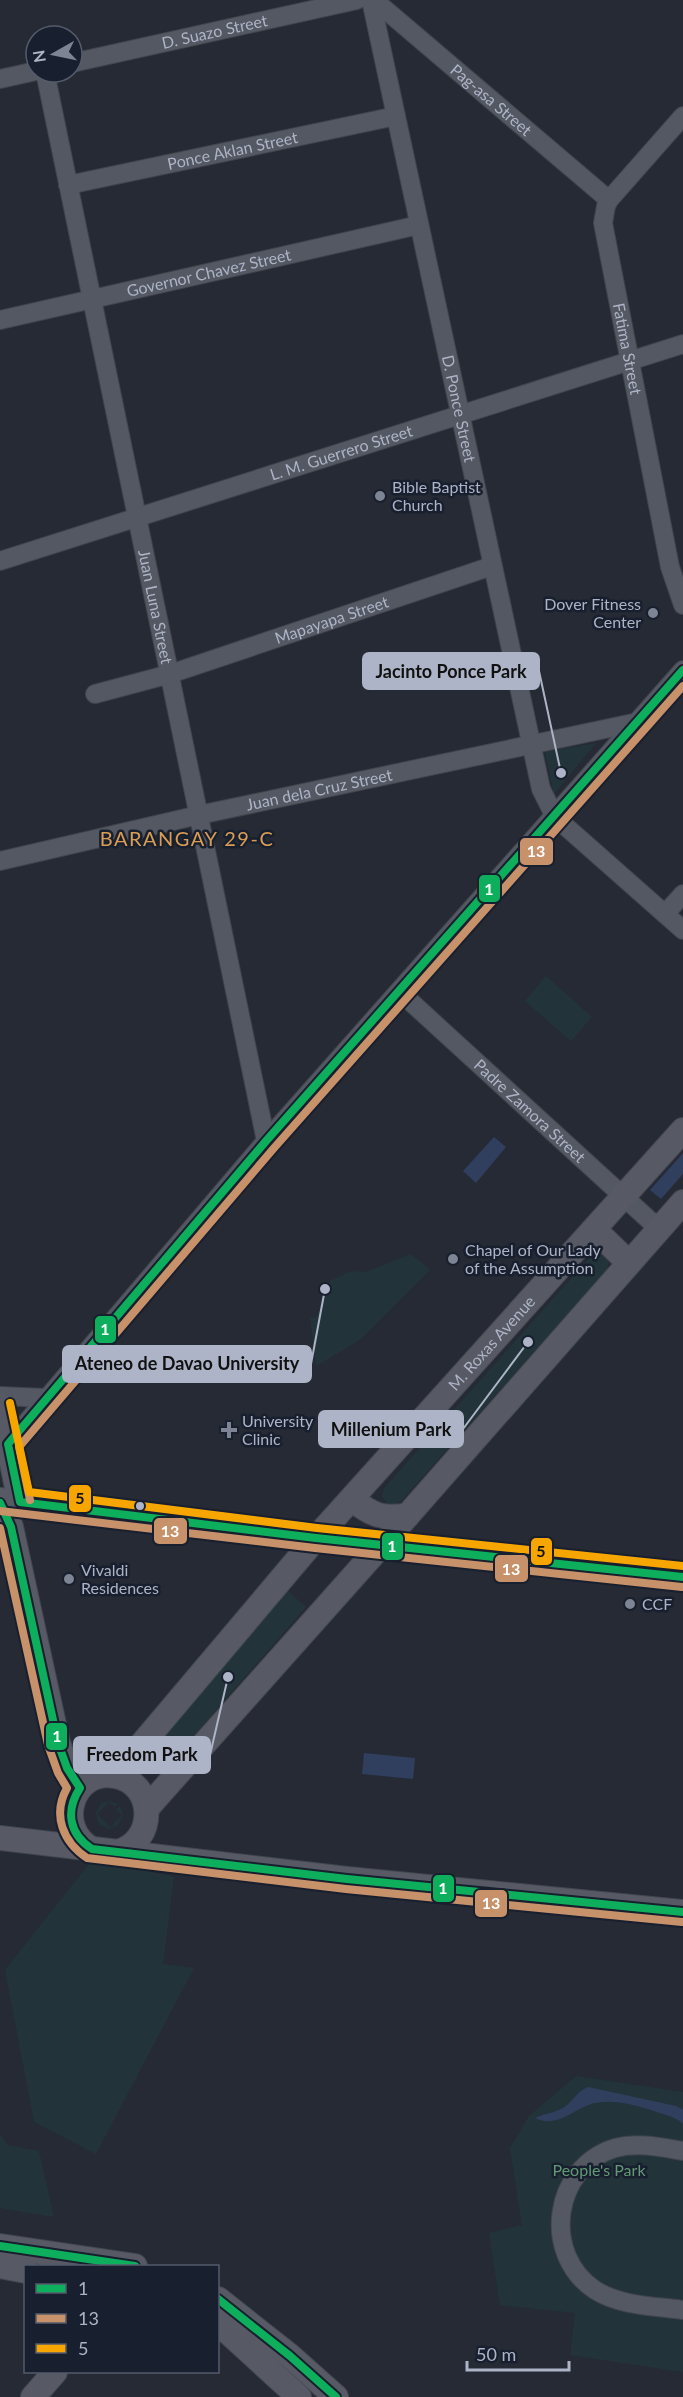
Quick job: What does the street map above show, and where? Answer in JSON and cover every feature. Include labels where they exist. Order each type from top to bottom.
[{"type":"main road","name":"M. Roxas Avenue","points":[[116,1776],[316,1538],[683,1130]]},
{"type":"main road","points":[[147,1808],[683,1202]]},
{"type":"main road","points":[[595,1230],[629,1263]]},
{"type":"main road","points":[[0,1405],[8,1444],[9,1534],[58,1743],[67,1768],[80,1788]]},
{"type":"main road","points":[[352,1499],[368,1512],[378,1516],[387,1518],[408,1515]]},
{"type":"main road","points":[[7,1501],[316,1538],[683,1577]]},
{"type":"main road","points":[[92,1849],[76,1834],[70,1813],[72,1802],[80,1788],[96,1777],[116,1776],[137,1787],[147,1808],[146,1823],[140,1838],[128,1848],[117,1852]]},
{"type":"main road","points":[[38,1842],[70,1813]]},
{"type":"main road","points":[[0,1838],[346,1879],[683,1912]]},
{"type":"main road","points":[[0,2246],[128,2265]]},
{"type":"main road","points":[[0,2266],[24,2271]]},
{"type":"main road","points":[[219,2300],[290,2356],[336,2397]]},
{"type":"main road","points":[[219,2324],[299,2397]]},
{"type":"main road","points":[[33,2397],[54,2373]]},
{"type":"street","name":"D. Suazo Street","points":[[84,60],[357,0]]},
{"type":"street","name":"D. Ponce Street","points":[[373,0],[419,225],[541,789],[555,817]]},
{"type":"street","name":"Pag-asa Street","points":[[373,0],[609,200]]},
{"type":"street","points":[[0,79],[24,74]]},
{"type":"street","name":"Juan Luna Street","points":[[47,84],[266,1141]]},
{"type":"street","name":"Ponce Aklan Street","points":[[68,185],[396,116]]},
{"type":"street","points":[[609,200],[683,116]]},
{"type":"street","name":"Fatima Street","points":[[609,200],[603,215],[604,230],[670,567],[683,605]]},
{"type":"street","name":"Governor Chavez Street","points":[[0,320],[419,225]]},
{"type":"street","name":"L. M. Guerrero Street","points":[[0,561],[683,344]]},
{"type":"street","name":"Mapayapa Street","points":[[95,694],[170,674],[492,567]]},
{"type":"street","points":[[8,1444],[266,1141],[683,670]]},
{"type":"street","name":"Juan dela Cruz Street","points":[[0,861],[638,722]]},
{"type":"street","points":[[555,817],[683,930]]},
{"type":"street","points":[[665,914],[683,894]]},
{"type":"street","name":"Padre Zamora Street","points":[[400,992],[659,1229]]},
{"type":"street","points":[[0,1396],[45,1398]]},
{"type":"street","points":[[683,2151],[628,2145],[600,2155],[588,2163],[570,2185],[564,2198],[560,2227],[562,2242],[573,2269],[594,2289],[620,2301],[683,2310]]},
{"type":"green space","points":[[596,743],[554,794],[545,752]]},
{"type":"green space","points":[[546,976],[592,1017],[571,1041],[525,1001]]},
{"type":"green space","points":[[600,1251],[610,1257],[607,1270],[401,1501],[394,1505],[387,1504],[382,1496],[385,1487],[593,1254]]},
{"type":"green space","points":[[411,1254],[430,1270],[360,1340],[316,1366],[310,1318],[317,1317],[323,1295],[330,1281],[351,1271],[366,1272]]},
{"type":"green space","points":[[287,1590],[306,1607],[170,1763],[161,1768],[153,1764],[149,1752]]},
{"type":"green space","points":[[110,1801],[118,1804],[115,1807],[109,1802],[97,1814],[110,1827],[122,1815],[116,1809],[120,1806],[123,1816],[117,1826],[109,1829],[99,1824],[96,1813],[101,1803]]},
{"type":"green space","points":[[93,1859],[174,1877],[163,1964],[194,1968],[96,2154],[34,2122],[5,1970]]},
{"type":"green space","name":"People's Park","points":[[576,2076],[683,2092],[683,2372],[570,2355],[575,2313],[500,2305],[489,2233],[522,2225],[510,2148],[529,2116]]},
{"type":"green space","points":[[0,2133],[7,2145],[39,2151],[54,2217],[0,2208]]},
{"type":"water","points":[[494,1137],[506,1147],[476,1183],[463,1171]]},
{"type":"water","points":[[683,1153],[683,1174],[661,1199],[650,1190]]},
{"type":"water","points":[[364,1753],[415,1758],[413,1779],[362,1774]]},
{"type":"water","points":[[588,2087],[676,2106],[683,2110],[683,2124],[673,2117],[647,2109],[625,2103],[610,2102],[595,2103],[551,2121],[535,2118],[563,2108]]},
{"type":"transit line","name":"1","points":[[683,670],[266,1141],[8,1444],[20,1502],[316,1538],[683,1577]]},
{"type":"transit line","name":"13","points":[[30,1500],[19,1447],[274,1148],[683,686]]},
{"type":"transit line","name":"5","points":[[10,1403],[29,1492],[317,1528],[683,1566]]},
{"type":"transit line","name":"1","points":[[0,1503],[11,1527],[58,1743],[67,1768],[80,1788],[72,1805],[72,1822],[78,1836],[92,1849],[347,1879],[683,1912]]},
{"type":"transit line","name":"13","points":[[0,1511],[315,1548],[682,1587]]},
{"type":"transit line","name":"13","points":[[0,1528],[48,1745],[58,1773],[67,1788],[60,1808],[62,1827],[72,1844],[87,1858],[346,1889],[682,1922]]},
{"type":"transit line","name":"1","points":[[0,2246],[128,2265]]},
{"type":"transit line","name":"1","points":[[219,2300],[290,2356],[336,2397]]},
{"type":"place","name":"Bible Baptist Church","points":[[380,496]]},
{"type":"place","name":"Dover Fitness Center","points":[[653,613]]},
{"type":"place","name":"Jacinto Ponce Park","points":[[561,773]]},
{"type":"place","name":"Chapel of Our Lady of the Assumption","points":[[453,1259]]},
{"type":"place","name":"Ateneo de Davao University","points":[[325,1289]]},
{"type":"place","name":"Millenium Park","points":[[528,1342]]},
{"type":"place","name":"University Clinic","points":[[229,1430]]},
{"type":"place","name":"Vivaldi Residences","points":[[69,1579]]},
{"type":"place","name":"CCF","points":[[630,1604]]},
{"type":"place","name":"Freedom Park","points":[[228,1677]]},
{"type":"district","name":"BARANGAY 29-C","points":[[187,839]]}]
